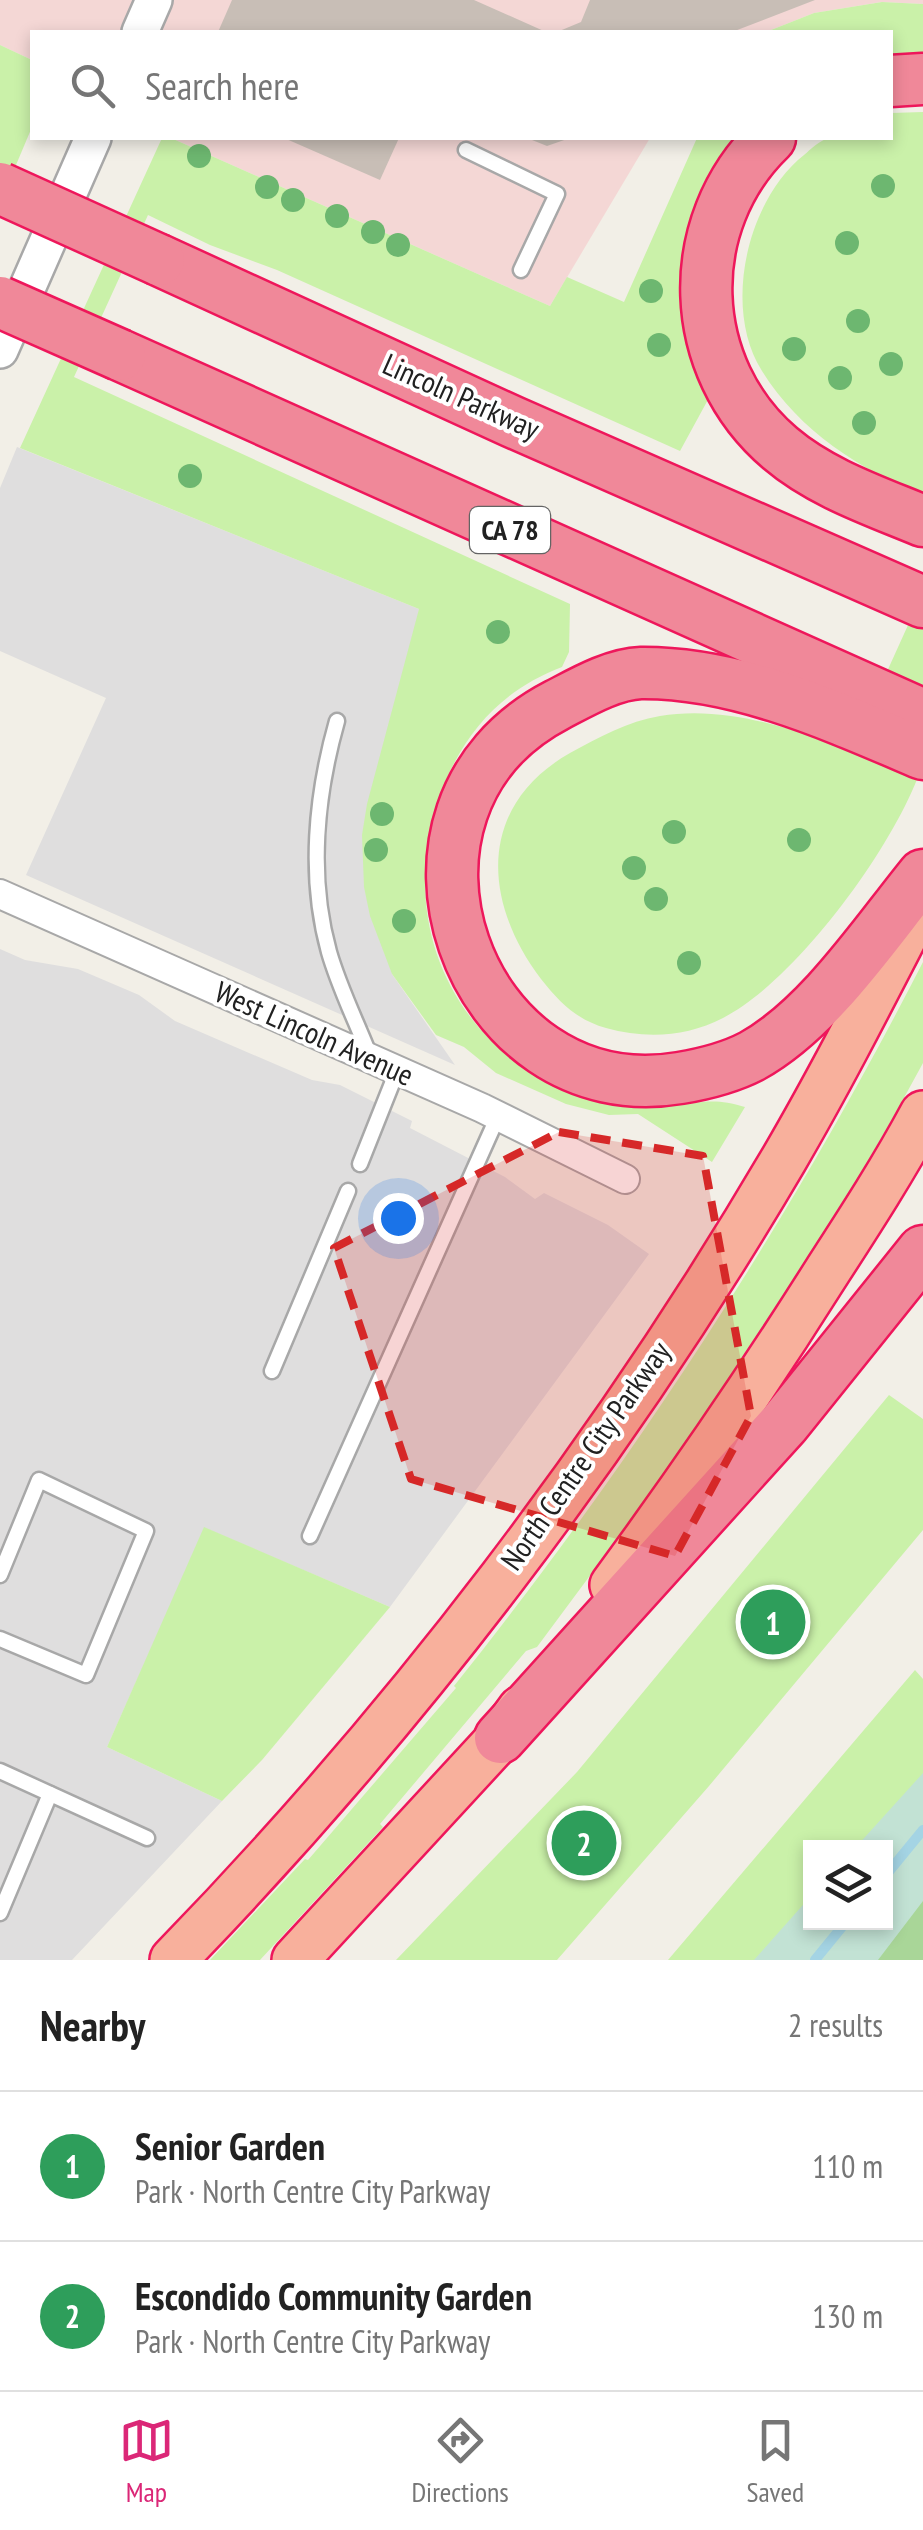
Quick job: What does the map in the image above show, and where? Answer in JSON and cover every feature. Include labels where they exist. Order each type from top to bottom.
[{"type":"highway","points":[[893,81],[923,79]]},
{"type":"highway","points":[[768,140],[736,179],[712,236],[705,276],[705,307],[718,363],[742,407],[781,449],[841,486],[923,522]]},
{"type":"highway","name":"Lincoln Parkway","points":[[0,188],[513,422],[923,602]]},
{"type":"highway","name":"CA 78","points":[[0,302],[908,728]]},
{"type":"highway","points":[[908,728],[686,676],[637,673],[590,688],[518,731],[470,788],[455,830],[452,901],[461,939],[476,976],[527,1036],[585,1070],[634,1082],[656,1082],[704,1074],[752,1056],[790,1028],[830,988],[923,875]]},
{"type":"highway","name":"North Centre City Parkway","points":[[173,1960],[262,1868],[457,1635],[564,1491],[668,1342],[785,1158],[923,898]]},
{"type":"highway","points":[[500,1738],[701,1465],[890,1172],[923,1114]]},
{"type":"highway","points":[[295,1960],[784,1424],[923,1251]]},
{"type":"street","points":[[141,30],[154,0]]},
{"type":"street","points":[[0,350],[93,140]]},
{"type":"street","name":"West Lincoln Avenue","points":[[0,894],[498,1116],[625,1180]]},
{"type":"lane","points":[[466,150],[558,194],[521,270]]},
{"type":"lane","points":[[338,721],[326,760],[317,821],[318,880],[329,952],[384,1065],[360,1164]]},
{"type":"lane","points":[[310,1536],[498,1116]]},
{"type":"lane","points":[[272,1371],[348,1192]]},
{"type":"lane","points":[[0,1575],[39,1480],[146,1531],[86,1676],[0,1639]]},
{"type":"lane","points":[[0,1771],[147,1838]]},
{"type":"lane","points":[[0,1912],[50,1794]]},
{"type":"highlighted area","points":[[559,1132],[703,1156],[751,1416],[675,1556],[411,1479],[334,1248]]},
{"type":"shaded area","points":[[0,0],[923,0],[923,4],[882,2],[814,13],[771,30],[30,30],[30,59],[0,45]]},
{"type":"shaded area","points":[[176,140],[649,140],[550,306]]},
{"type":"shaded area","points":[[17,447],[419,609],[392,974],[455,1065],[26,875],[106,698],[0,651],[0,488]]},
{"type":"shaded area","points":[[0,949],[25,960],[78,969],[139,995],[175,1021],[312,1080],[340,1085],[412,1121],[410,1128],[505,1177],[535,1199],[544,1193],[608,1225],[649,1254],[390,1607],[205,1528],[107,1747],[222,1801],[72,1960],[0,1960]]},
{"type":"green space","points":[[882,2],[923,4],[923,58],[893,60],[893,30],[771,30],[814,13]]},
{"type":"green space","points":[[0,45],[30,59],[30,132],[0,203]]},
{"type":"green space","points":[[923,112],[923,496],[854,460],[794,412],[762,371],[750,345],[744,317],[743,287],[755,227],[784,175],[822,141],[893,140],[893,113]]},
{"type":"green space","points":[[161,140],[176,140],[550,306],[567,277],[624,302],[696,140],[743,140],[685,301],[690,351],[710,396],[680,451],[148,215],[74,377],[570,604],[569,652],[562,667],[524,686],[492,711],[467,742],[446,780],[432,821],[426,863],[426,904],[434,943],[448,981],[469,1015],[497,1047],[548,1083],[581,1097],[616,1103],[716,1101],[745,1107],[712,1162],[638,1114],[609,1115],[566,1104],[496,1073],[464,1047],[436,1035],[392,974],[370,916],[364,887],[362,835],[419,609],[20,448]]},
{"type":"green space","points":[[923,592],[922,766],[909,798],[867,870],[812,942],[752,999],[723,1018],[695,1029],[651,1035],[621,1032],[596,1025],[569,1009],[541,979],[521,949],[500,887],[504,827],[518,800],[540,775],[570,753],[625,726],[660,716],[733,716],[806,734],[851,751]]},
{"type":"green space","points":[[923,962],[923,1063],[833,1221],[695,1434],[537,1647],[526,1651],[380,1824],[383,1827],[260,1960],[210,1960],[308,1860],[456,1688],[585,1514],[707,1336],[764,1244],[873,1057]]},
{"type":"green space","points":[[889,1395],[923,1419],[923,1530],[709,1786],[557,1960],[396,1960],[577,1772]]},
{"type":"green space","points":[[204,1527],[390,1607],[262,1760],[222,1801],[107,1747]]},
{"type":"green space","points":[[915,1670],[923,1679],[923,1775],[865,1840],[803,1840],[803,1911],[761,1960],[668,1960]]},
{"type":"green space","points":[[923,1773],[923,1901],[878,1960],[754,1960],[803,1905],[803,1930],[893,1930],[893,1840],[862,1840]]},
{"type":"green space","points":[[923,1896],[923,1960],[872,1960]]},
{"type":"building","points":[[232,0],[474,0],[542,30],[219,30]]},
{"type":"building","points":[[590,0],[815,0],[737,30],[562,30],[581,22]]},
{"type":"building","points":[[289,140],[398,140],[380,180]]},
{"type":"building","points":[[532,140],[564,140],[547,146]]},
{"type":"waterway","points":[[893,1866],[923,1830]]},
{"type":"waterway","points":[[815,1960],[839,1930]]},
{"type":"place","name":"Senior Garden","points":[[773,1622]]},
{"type":"place","name":"Escondido Community Garden","points":[[584,1843]]}]
